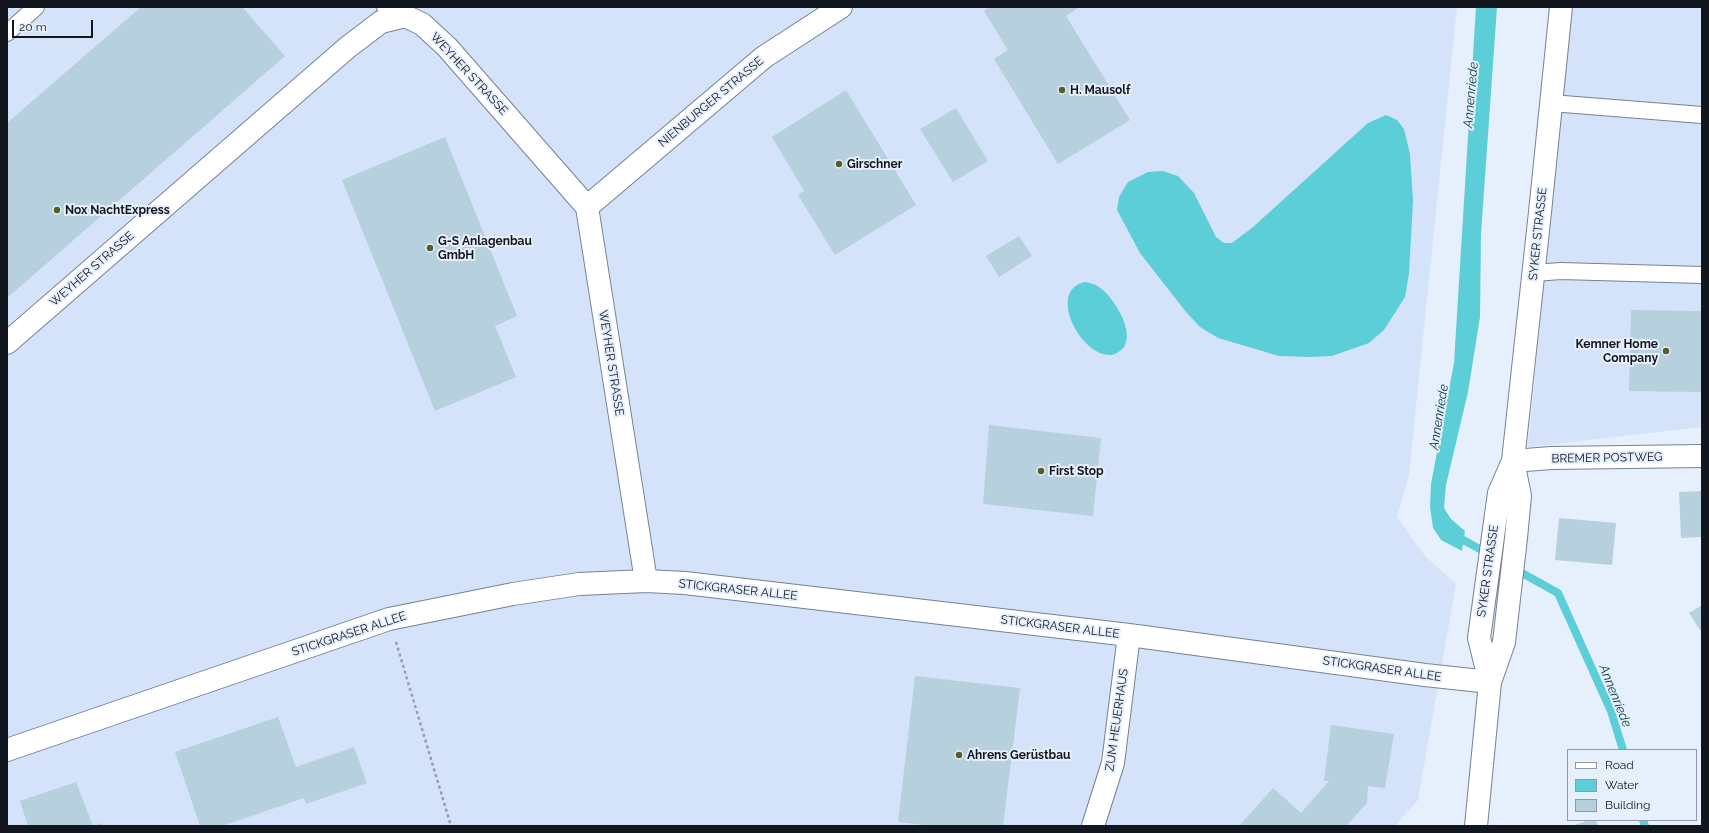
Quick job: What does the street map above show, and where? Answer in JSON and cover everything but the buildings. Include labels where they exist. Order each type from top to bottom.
[{"type":"street","name":"NIENBURGER STRASSE","points":[[586,207],[764,57],[841,7]]},
{"type":"street","name":"SYKER STRASSE","points":[[1490,682],[1479,638],[1499,493],[1513,461],[1561,7]]},
{"type":"street","name":"WEYHER STRASSE","points":[[7,343],[348,47],[381,22],[389,13],[405,16],[422,24],[447,47],[586,207],[646,581]]},
{"type":"street","name":"BREMER POSTWEG","points":[[1513,461],[1551,458],[1702,456]]},
{"type":"street","name":"SYKER STRASSE","points":[[1476,826],[1490,682],[1504,642],[1512,578],[1520,496],[1513,461]]},
{"type":"street","name":"STICKGRASER ALLEE","points":[[7,750],[389,619],[520,592],[579,584],[646,581],[700,585],[1129,636],[1490,682]]},
{"type":"street","name":"ZUM HEUERHAUS","points":[[1093,826],[1112,763],[1129,636]]},
{"type":"lane","points":[[7,33],[36,7]]},
{"type":"lane","points":[[1551,103],[1702,115]]},
{"type":"lane","points":[[1534,273],[1561,271],[1702,275]]},
{"type":"path","points":[[389,619],[451,826]]},
{"type":"shaded area","points":[[7,7],[1457,7],[1409,475],[1397,517],[1425,556],[1456,584],[1418,800],[1395,826],[7,826]]},
{"type":"shaded area","points":[[1571,7],[1702,7],[1702,427],[1528,447]]},
{"type":"water","points":[[1476,7],[1497,7],[1481,234],[1480,317],[1468,392],[1446,485],[1444,508],[1451,519],[1465,531],[1462,551],[1441,540],[1433,528],[1430,507],[1431,484],[1454,363]]},
{"type":"water","points":[[1386,115],[1397,120],[1404,129],[1410,154],[1413,201],[1409,274],[1405,297],[1384,330],[1369,343],[1332,356],[1309,357],[1279,356],[1218,338],[1200,327],[1186,312],[1140,253],[1117,210],[1119,197],[1128,182],[1148,172],[1163,171],[1178,176],[1194,193],[1216,237],[1224,243],[1232,243],[1253,227],[1368,123]]},
{"type":"water","points":[[1085,282],[1096,285],[1105,292],[1116,306],[1125,323],[1127,340],[1124,347],[1115,354],[1111,355],[1100,353],[1089,346],[1079,335],[1072,322],[1068,309],[1068,297],[1074,288]]},
{"type":"waterway","name":"Annenriede","points":[[1454,535],[1489,554]]},
{"type":"waterway","name":"Annenriede","points":[[1513,568],[1558,593],[1611,711],[1623,749]]},
{"type":"waterway","name":"Annenriede","points":[[1643,821],[1645,826]]},
{"type":"place","name":"H. Mausolf","points":[[1062,90]]},
{"type":"place","name":"Girschner","points":[[839,164]]},
{"type":"place","name":"Nox NachtExpress","points":[[57,210]]},
{"type":"place","name":"G-S Anlagenbau GmbH","points":[[430,248]]},
{"type":"place","name":"Kemner Home Company","points":[[1666,351]]},
{"type":"place","name":"First Stop","points":[[1041,471]]},
{"type":"place","name":"Ahrens Gerüstbau","points":[[959,755]]}]
